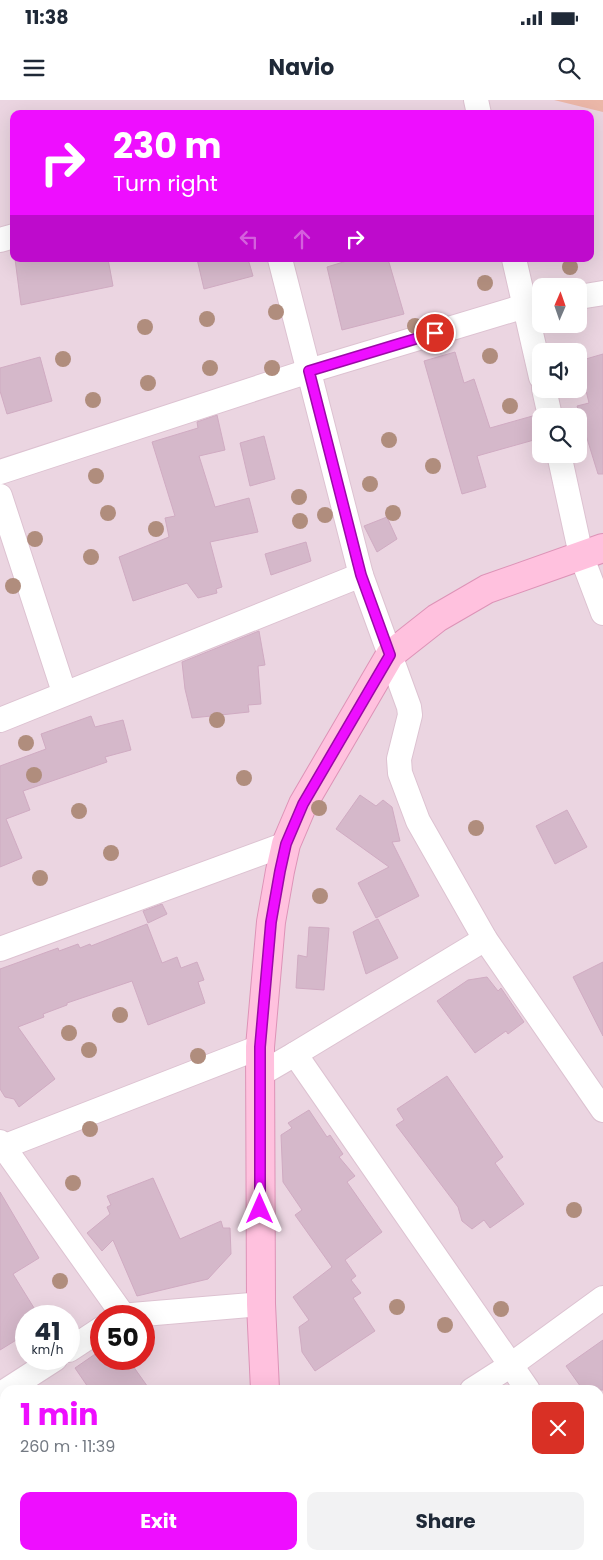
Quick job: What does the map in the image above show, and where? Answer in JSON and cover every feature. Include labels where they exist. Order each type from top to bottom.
[{"type":"main road","points":[[265,1385],[261,1304],[260,1047],[271,922],[286,844],[303,804],[390,655],[437,618],[486,589],[592,552]]},
{"type":"street","points":[[281,262],[361,575],[409,707],[410,716],[399,758],[400,773],[418,821],[485,939],[603,1110]]},
{"type":"street","points":[[515,262],[532,303]]},
{"type":"street","points":[[588,296],[603,293]]},
{"type":"street","points":[[0,472],[309,371],[532,305]]},
{"type":"street","points":[[562,463],[592,552],[603,613]]},
{"type":"street","points":[[0,496],[64,692]]},
{"type":"street","points":[[0,720],[64,692],[361,575]]},
{"type":"street","points":[[0,949],[286,844]]},
{"type":"street","points":[[260,1075],[485,939]]},
{"type":"street","points":[[114,1305],[2,1144],[260,1047]]},
{"type":"street","points":[[295,1054],[525,1385]]},
{"type":"street","points":[[480,1385],[511,1365],[603,1298]]},
{"type":"street","points":[[155,1313],[261,1304]]},
{"type":"street","points":[[14,1385],[38,1370]]},
{"type":"shaded area","points":[[0,100],[603,100],[603,1385],[0,1385]]},
{"type":"shaded area","points":[[554,100],[603,100],[603,112]]},
{"type":"building","points":[[15,262],[109,262],[113,286],[21,305]]},
{"type":"building","points":[[198,262],[249,262],[253,276],[204,289]]},
{"type":"building","points":[[343,262],[389,262],[404,314],[342,330],[327,267]]},
{"type":"building","points":[[455,352],[464,383],[474,379],[490,428],[532,416],[532,441],[477,456],[486,487],[462,494],[424,361]]},
{"type":"building","points":[[603,354],[603,474],[598,474],[587,438],[587,408],[578,408],[577,406],[589,403],[587,395],[587,359]]},
{"type":"building","points":[[40,357],[52,401],[7,414],[0,391],[0,368]]},
{"type":"building","points":[[217,415],[225,450],[199,456],[215,507],[249,498],[258,532],[210,542],[222,587],[216,589],[217,593],[198,598],[187,583],[133,601],[119,557],[169,537],[165,518],[175,516],[152,442],[198,428],[197,422]]},
{"type":"building","points":[[264,436],[275,479],[250,486],[240,443]]},
{"type":"building","points":[[387,517],[397,539],[377,552],[364,526]]},
{"type":"building","points":[[306,542],[311,561],[271,575],[265,554]]},
{"type":"building","points":[[259,631],[265,665],[258,666],[261,704],[248,705],[249,712],[192,718],[185,689],[182,662]]},
{"type":"building","points":[[91,716],[95,727],[123,720],[131,750],[105,757],[107,762],[23,791],[30,810],[6,819],[22,858],[0,867],[0,766],[46,749],[41,734]]},
{"type":"building","points":[[360,795],[376,806],[383,800],[392,807],[400,841],[392,842],[419,896],[376,918],[358,883],[389,867],[336,829]]},
{"type":"building","points":[[567,810],[587,847],[555,864],[536,826]]},
{"type":"building","points":[[162,904],[167,914],[148,923],[143,911]]},
{"type":"building","points":[[378,919],[398,958],[366,974],[353,932]]},
{"type":"building","points":[[147,924],[162,963],[177,957],[181,968],[197,962],[204,980],[198,982],[205,1003],[148,1025],[132,981],[67,1003],[67,1005],[43,1014],[44,1017],[18,1027],[55,1079],[19,1107],[14,1099],[5,1097],[0,1089],[0,969],[58,948],[59,951],[78,944],[80,948],[90,944],[91,946]]},
{"type":"building","points":[[309,927],[329,928],[324,990],[296,988],[298,955],[307,957]]},
{"type":"building","points":[[603,962],[603,1036],[573,977]]},
{"type":"building","points":[[487,977],[498,991],[501,988],[524,1022],[508,1034],[506,1031],[475,1053],[437,1001],[468,980]]},
{"type":"building","points":[[447,1076],[503,1157],[495,1163],[524,1204],[490,1228],[484,1220],[472,1229],[462,1221],[458,1207],[396,1125],[404,1120],[397,1109]]},
{"type":"building","points":[[309,1110],[327,1137],[330,1135],[343,1154],[339,1157],[355,1176],[347,1182],[382,1232],[345,1260],[356,1276],[351,1280],[361,1293],[353,1298],[375,1331],[315,1371],[302,1352],[299,1327],[309,1320],[293,1297],[332,1267],[295,1215],[302,1210],[283,1182],[281,1135],[292,1128],[288,1123]]},
{"type":"building","points":[[153,1178],[180,1239],[221,1221],[223,1228],[230,1228],[231,1254],[208,1279],[137,1296],[113,1240],[102,1251],[87,1233],[110,1214],[107,1207],[111,1205],[107,1196]]},
{"type":"building","points":[[0,1192],[39,1258],[13,1274],[32,1305],[15,1305],[15,1341],[0,1350]]},
{"type":"building","points":[[603,1340],[603,1385],[579,1385],[566,1366]]},
{"type":"building","points":[[90,1358],[90,1370],[136,1370],[146,1385],[87,1385],[76,1370],[80,1370],[80,1365]]},
{"type":"route","points":[[260,1209],[260,1047],[271,922],[286,844],[303,804],[390,655],[361,575],[309,371],[435,333]]}]
